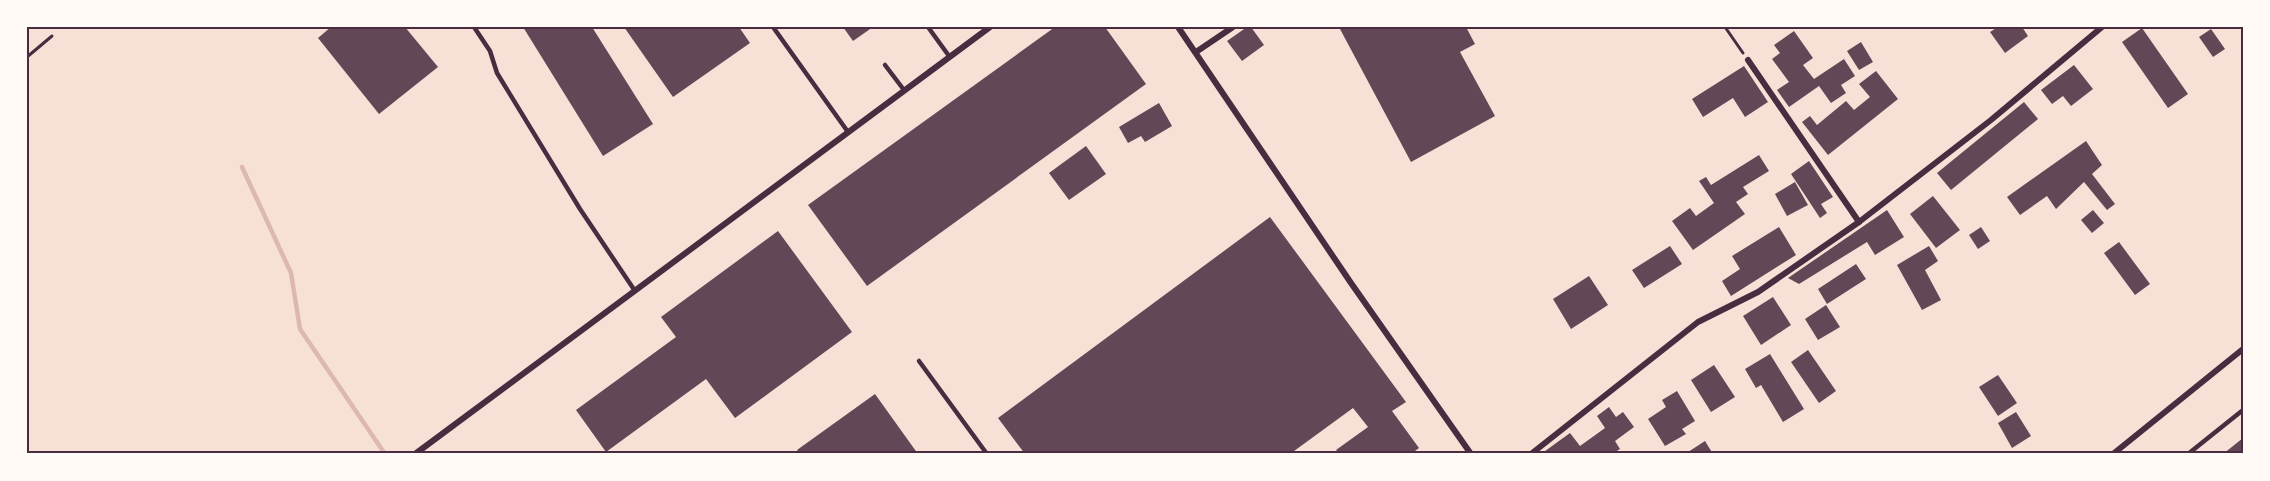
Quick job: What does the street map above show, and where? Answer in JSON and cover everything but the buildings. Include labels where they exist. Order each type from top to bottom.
[{"type":"street","points":[[415,454],[990,27]]},
{"type":"street","points":[[1178,27],[1351,283],[1471,454]]},
{"type":"street","points":[[1196,52],[1233,27]]},
{"type":"street","points":[[1531,454],[1698,322],[1758,292],[1858,222],[1991,120],[2103,27]]},
{"type":"street","points":[[1748,60],[1858,222]]},
{"type":"street","points":[[2113,454],[2243,349]]},
{"type":"lane","points":[[474,27],[490,51],[497,73],[550,160],[635,291]]},
{"type":"lane","points":[[773,27],[848,132]]},
{"type":"lane","points":[[928,27],[950,56]]},
{"type":"lane","points":[[885,65],[904,90]]},
{"type":"lane","points":[[919,362],[987,454]]},
{"type":"lane","points":[[2188,454],[2243,410]]},
{"type":"path","points":[[1725,27],[1748,60]]},
{"type":"path","points":[[27,57],[52,36]]},
{"type":"waterway","points":[[242,167],[291,273],[300,329],[385,454]]}]
